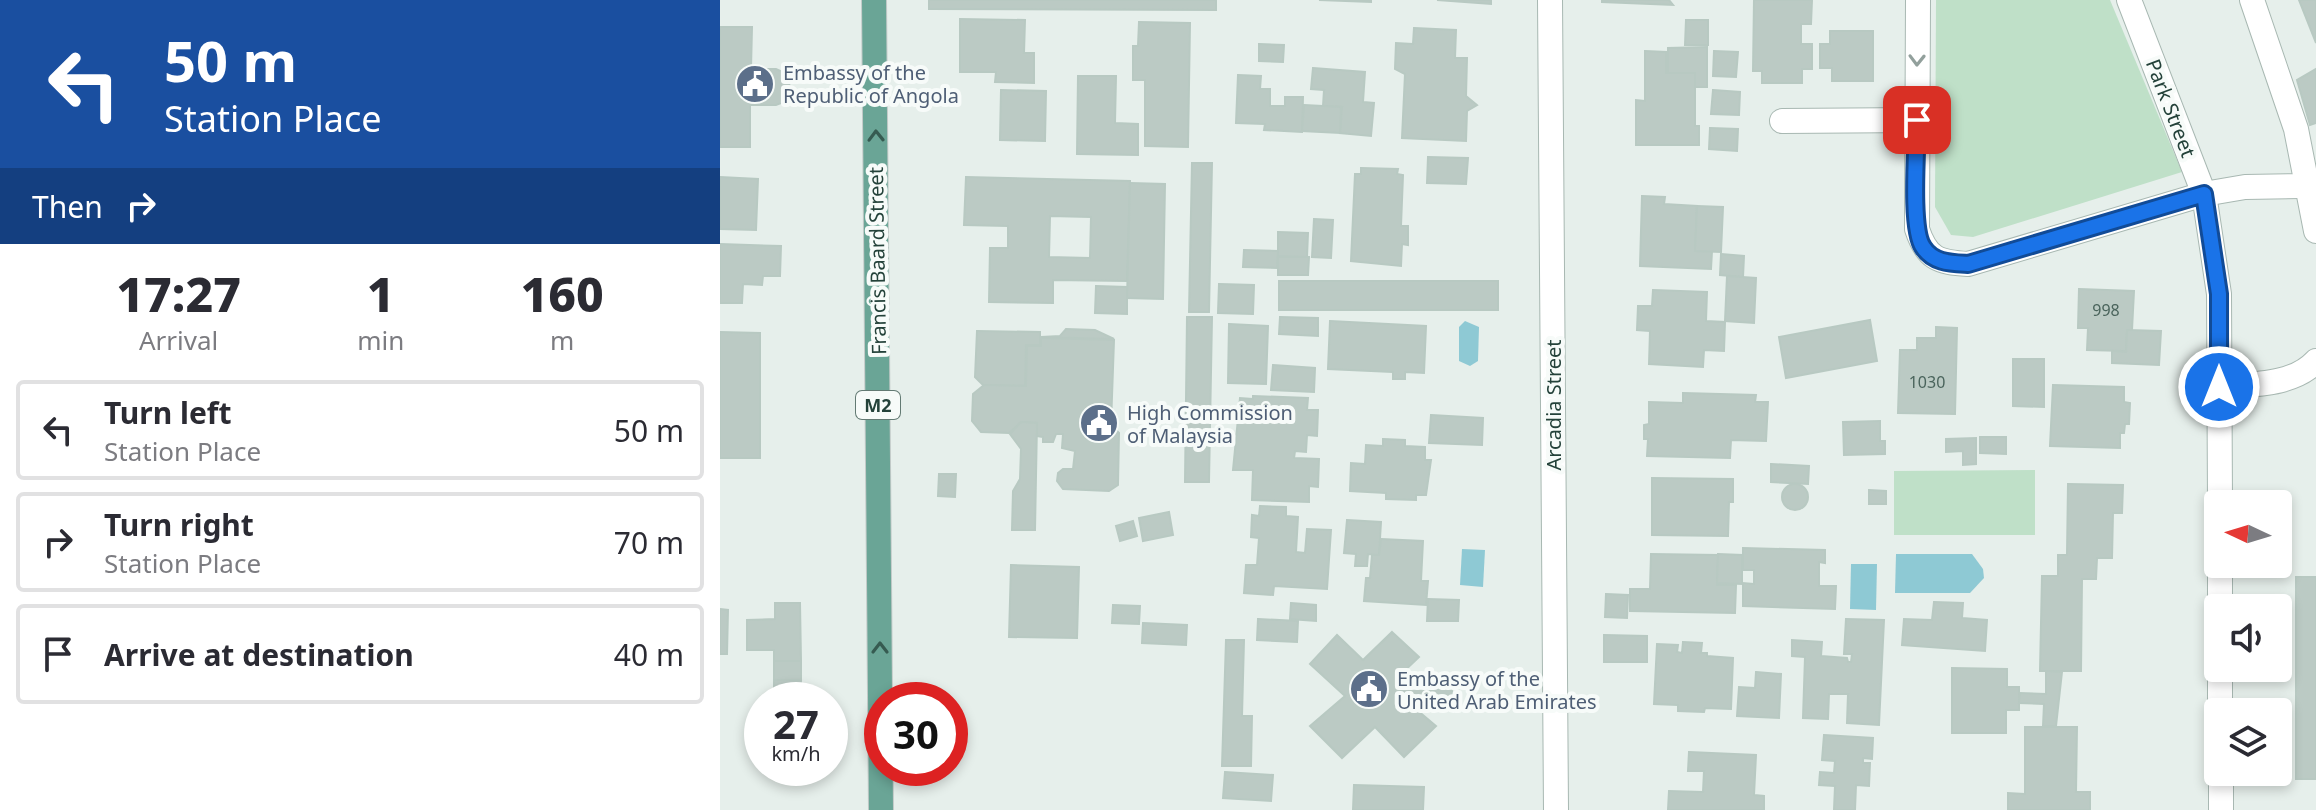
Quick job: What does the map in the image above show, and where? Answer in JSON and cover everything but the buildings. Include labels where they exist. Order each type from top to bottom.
[{"type":"main road","name":"Francis Baard Street","points":[[874,0],[881,810]]},
{"type":"street","name":"Arcadia Street","points":[[1550,0],[1556,810]]},
{"type":"street","points":[[1918,0],[1917,229],[1923,247],[1941,262],[1968,264],[2204,194],[2245,187],[2312,182]]},
{"type":"street","name":"Park Street","points":[[2129,0],[2204,194],[2219,294],[2220,490]]},
{"type":"street","points":[[2252,0],[2312,182],[2316,231]]},
{"type":"street","points":[[1782,121],[1917,120]]},
{"type":"street","points":[[2219,387],[2288,378],[2307,371],[2316,361]]},
{"type":"street","points":[[2221,786],[2221,810]]},
{"type":"green space","points":[[1936,0],[2110,0],[2182,172],[1973,237],[1951,235],[1935,207]]},
{"type":"green space","points":[[2035,470],[2035,535],[1894,535],[1894,471]]},
{"type":"water","points":[[1465,321],[1479,327],[1478,361],[1470,366],[1459,361],[1459,327]]},
{"type":"water","points":[[1462,549],[1485,550],[1483,587],[1460,585]]},
{"type":"water","points":[[1896,554],[1972,554],[1983,569],[1984,578],[1970,593],[1895,593]]},
{"type":"water","points":[[1851,564],[1877,564],[1876,610],[1850,609]]},
{"type":"place","name":"Embassy of the Republic of Angola","points":[[755,84]]},
{"type":"place","name":"High Commission of Malaysia","points":[[1099,423]]},
{"type":"place","name":"Embassy of the United Arab Emirates","points":[[1369,689]]},
{"type":"route","points":[[1917,120],[1917,229],[1923,247],[1941,262],[1968,264],[2204,194],[2219,294],[2219,387]]}]
